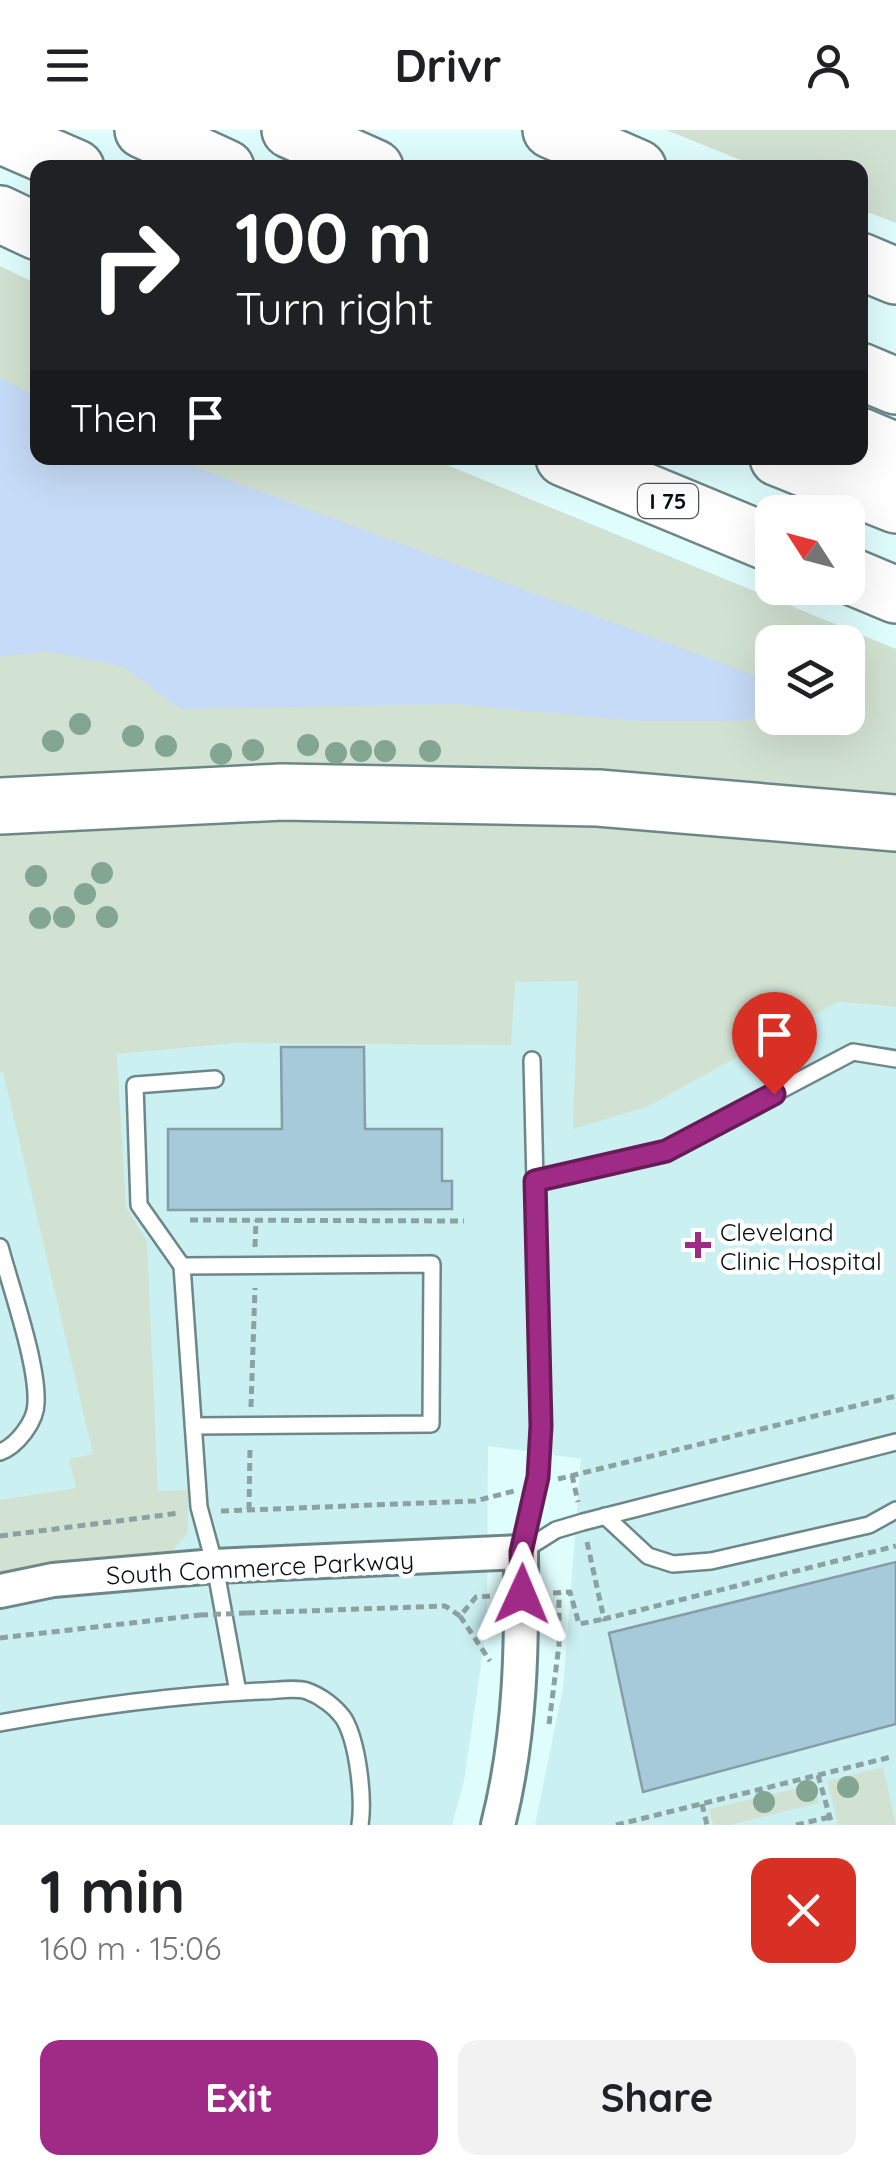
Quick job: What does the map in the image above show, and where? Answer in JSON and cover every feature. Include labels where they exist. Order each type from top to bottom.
[{"type":"highway","points":[[143,130],[209,160]]},
{"type":"highway","points":[[290,130],[357,160]]},
{"type":"highway","points":[[551,130],[620,160]]},
{"type":"highway","points":[[0,136],[57,160]]},
{"type":"highway","points":[[0,214],[30,228]]},
{"type":"highway","points":[[868,264],[896,276]]},
{"type":"highway","points":[[868,374],[896,386]]},
{"type":"highway","points":[[868,439],[896,451]]},
{"type":"highway","name":"I 75","points":[[581,465],[755,537]]},
{"type":"highway","points":[[796,465],[896,505]]},
{"type":"highway","points":[[865,582],[896,595]]},
{"type":"highway","points":[[0,806],[282,792],[598,798],[896,823]]},
{"type":"street","name":"South Commerce Parkway","points":[[0,1591],[52,1580],[214,1566],[521,1552]]},
{"type":"street","points":[[498,1825],[516,1742],[521,1683],[521,1552]]},
{"type":"lane","points":[[535,1181],[666,1151],[853,1052],[896,1059]]},
{"type":"lane","points":[[521,1552],[536,1485],[541,1426],[532,1060]]},
{"type":"lane","points":[[215,1079],[135,1085],[139,1205],[182,1266],[200,1512],[238,1692]]},
{"type":"lane","points":[[0,1247],[34,1378],[37,1407],[27,1428],[8,1449],[0,1452]]},
{"type":"lane","points":[[182,1266],[432,1264],[432,1424],[193,1426]]},
{"type":"lane","points":[[521,1552],[556,1530],[896,1442]]},
{"type":"lane","points":[[605,1516],[648,1556],[673,1564],[711,1562],[868,1525],[896,1510]]},
{"type":"lane","points":[[0,1722],[238,1692],[304,1690],[328,1702],[343,1718],[352,1742],[363,1806],[360,1825]]},
{"type":"path","points":[[190,1220],[464,1221]]},
{"type":"path","points":[[249,1510],[256,1220]]},
{"type":"path","points":[[0,1536],[160,1514],[475,1501],[896,1396]]},
{"type":"path","points":[[460,1616],[476,1597],[570,1592],[579,1624],[604,1619]]},
{"type":"path","points":[[0,1638],[200,1615],[445,1606],[460,1616],[491,1662],[492,1676]]},
{"type":"path","points":[[616,1825],[891,1757]]},
{"type":"path","points":[[796,1825],[831,1821],[818,1774]]},
{"type":"path","points":[[702,1804],[707,1825]]},
{"type":"shaded area","points":[[0,377],[30,393],[30,465],[190,465],[755,675],[755,717],[743,721],[637,721],[455,704],[180,709],[122,666],[45,651],[0,657]]},
{"type":"shaded area","points":[[555,979],[896,1007],[896,1825],[535,1825],[563,1688],[581,1459],[488,1446],[487,1624],[464,1781],[452,1825],[0,1825],[0,1016],[131,999]]},
{"type":"green space","points":[[666,130],[896,130],[896,223],[868,212],[868,160],[741,160]]},
{"type":"green space","points":[[0,266],[30,281],[30,465],[447,465],[755,591],[755,605],[789,605],[837,625],[755,625],[755,735],[865,735],[865,636],[896,649],[896,808],[0,788]]},
{"type":"green space","points":[[489,807],[896,841],[896,1007],[838,1002],[646,1107],[573,1129],[578,981],[515,982],[511,1045],[234,1043],[117,1054],[126,1207],[147,1241],[158,1491],[188,1490],[188,1532],[171,1553],[0,1574],[0,1500],[76,1488],[69,1459],[93,1454],[0,1072],[0,823]]},
{"type":"green space","points":[[883,1767],[896,1825],[838,1825],[827,1781]]},
{"type":"green space","points":[[815,1784],[819,1803],[730,1825],[713,1825],[709,1809]]},
{"type":"building","points":[[281,1047],[364,1047],[365,1129],[442,1129],[442,1181],[452,1181],[452,1209],[168,1210],[168,1129],[282,1129]]},
{"type":"building","points":[[896,1562],[896,1724],[643,1792],[609,1633]]},
{"type":"place","name":"Cleveland Clinic Hospital","points":[[698,1245]]},
{"type":"route","points":[[522,1594],[521,1552],[538,1477],[541,1426],[535,1181],[666,1151],[774,1094]]}]
